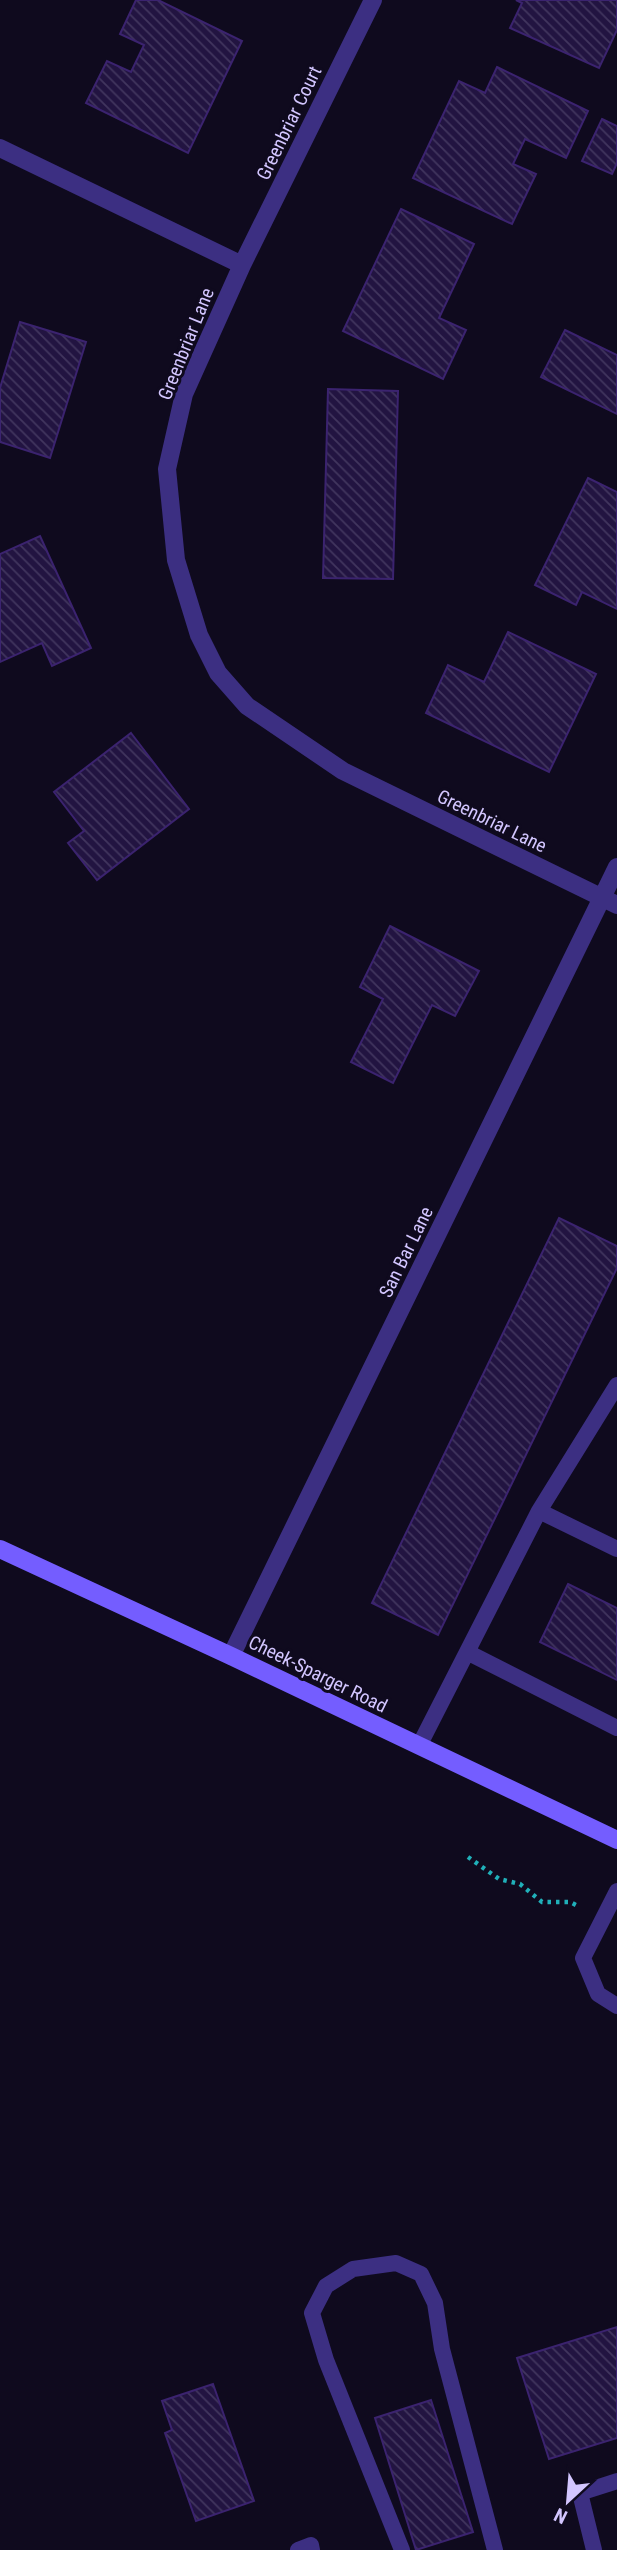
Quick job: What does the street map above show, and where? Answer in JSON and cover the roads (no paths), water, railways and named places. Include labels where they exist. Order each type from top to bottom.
[{"type":"main road","name":"Cheek-Sparger Road","points":[[0,1549],[617,1840]]},
{"type":"street","name":"Greenbriar Court","points":[[242,265],[373,0]]},
{"type":"street","points":[[0,148],[242,265]]},
{"type":"street","name":"Greenbriar Lane","points":[[242,265],[184,394],[167,469],[176,560],[199,635],[218,673],[247,706],[343,771],[610,902]]},
{"type":"street","name":"San Bar Lane","points":[[231,1656],[610,902],[617,867]]},
{"type":"lane","points":[[419,1746],[539,1511],[617,1385]]},
{"type":"lane","points":[[539,1511],[617,1549]]},
{"type":"lane","points":[[467,1652],[617,1728]]},
{"type":"lane","points":[[617,1891],[583,1958],[598,1994],[617,2006]]},
{"type":"lane","points":[[402,2550],[326,2360],[312,2313],[326,2286],[353,2269],[396,2263],[421,2274],[435,2303],[442,2349],[495,2550]]},
{"type":"lane","points":[[594,2550],[580,2493],[617,2481]]},
{"type":"lane","points":[[298,2550],[311,2545],[312,2550]]}]
